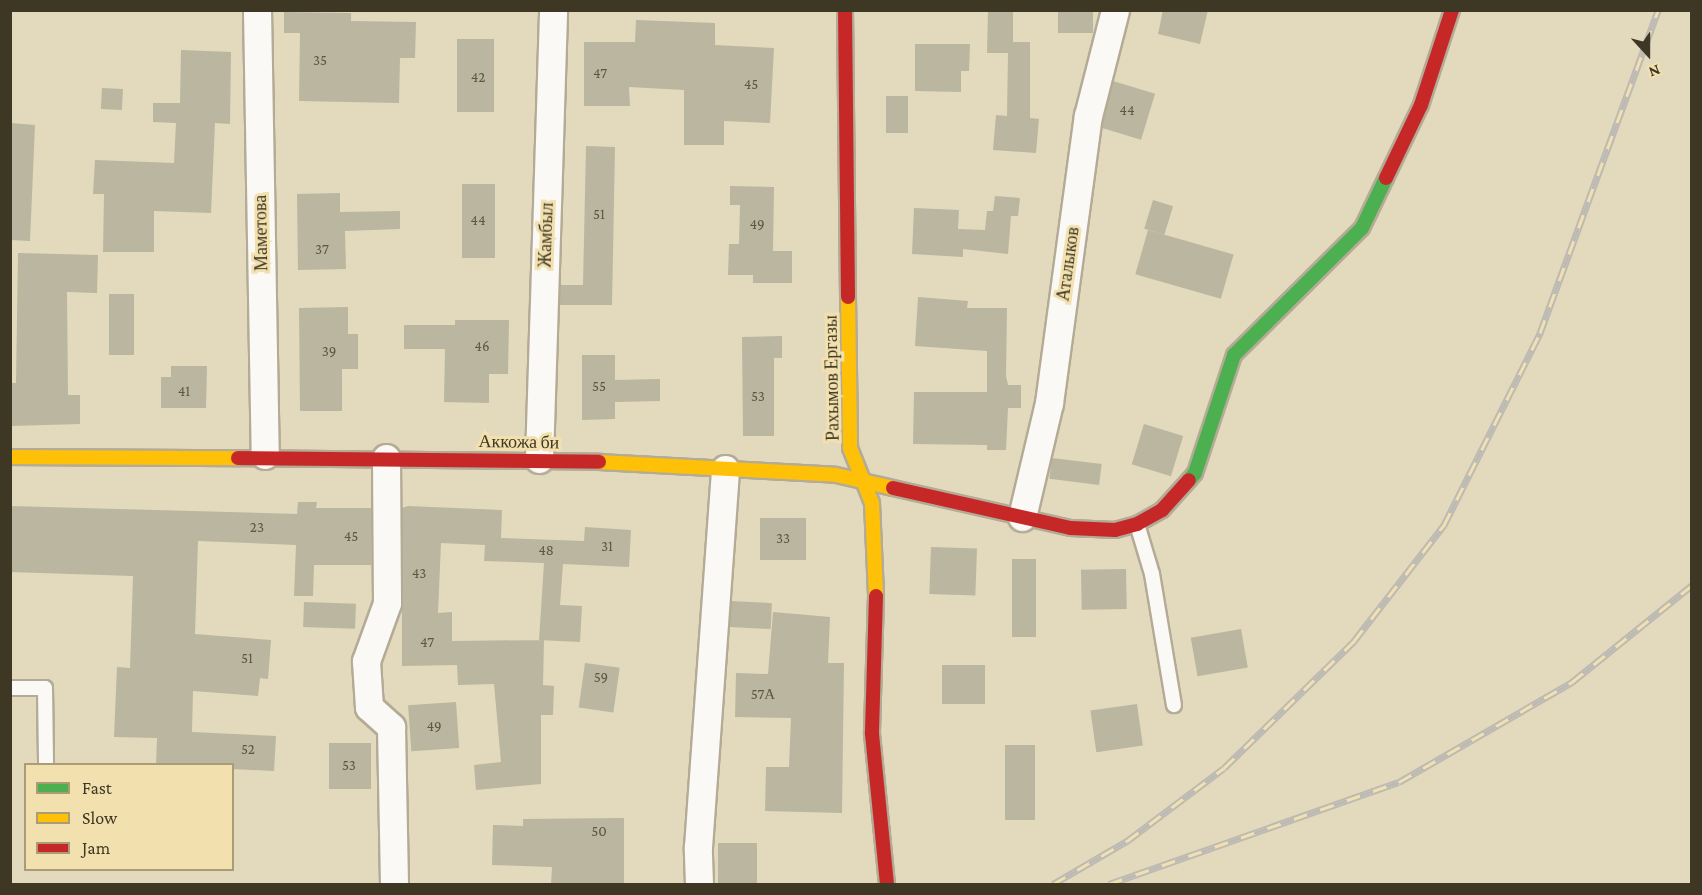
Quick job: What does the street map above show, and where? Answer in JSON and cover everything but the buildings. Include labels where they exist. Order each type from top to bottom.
[{"type":"street","name":"Маметова","points":[[257,10],[266,455]]},
{"type":"street","name":"Жамбыл","points":[[539,459],[553,10]]},
{"type":"street","name":"Рахымов Ергазы","points":[[845,10],[850,448],[872,503],[877,568],[872,734],[887,884]]},
{"type":"street","name":"Аталыков","points":[[1022,517],[1049,403],[1088,116],[1115,10]]},
{"type":"street","name":"Аккожа би","points":[[10,457],[266,455],[539,459],[836,475],[1071,528],[1115,530],[1137,524],[1162,510],[1195,473],[1234,355],[1362,228],[1421,105],[1452,10]]},
{"type":"street","points":[[386,458],[387,603],[366,661],[369,707],[391,727],[394,885]]},
{"type":"street","points":[[699,885],[698,847],[725,469]]},
{"type":"lane","points":[[1137,524],[1152,574],[1174,705]]},
{"type":"lane","points":[[10,688],[45,688],[46,763]]},
{"type":"railway","points":[[1053,884],[1127,841],[1224,768],[1354,641],[1444,525],[1540,333],[1658,10]]},
{"type":"railway","points":[[1109,884],[1399,782],[1572,682],[1692,585]]},
{"type":"traffic: fast","points":[[1189,480],[1195,473],[1234,355],[1362,228],[1386,178]]},
{"type":"traffic: slow","points":[[848,297],[850,448],[872,503],[876,596]]},
{"type":"traffic: slow","points":[[10,457],[238,458]]},
{"type":"traffic: slow","points":[[599,462],[836,475],[893,488]]},
{"type":"traffic: jam","points":[[845,10],[848,297]]},
{"type":"traffic: jam","points":[[1386,178],[1421,105],[1452,10]]},
{"type":"traffic: jam","points":[[238,458],[599,462]]},
{"type":"traffic: jam","points":[[893,488],[1071,528],[1115,530],[1137,524],[1162,510],[1189,480]]},
{"type":"traffic: jam","points":[[876,596],[872,734],[887,884]]}]
